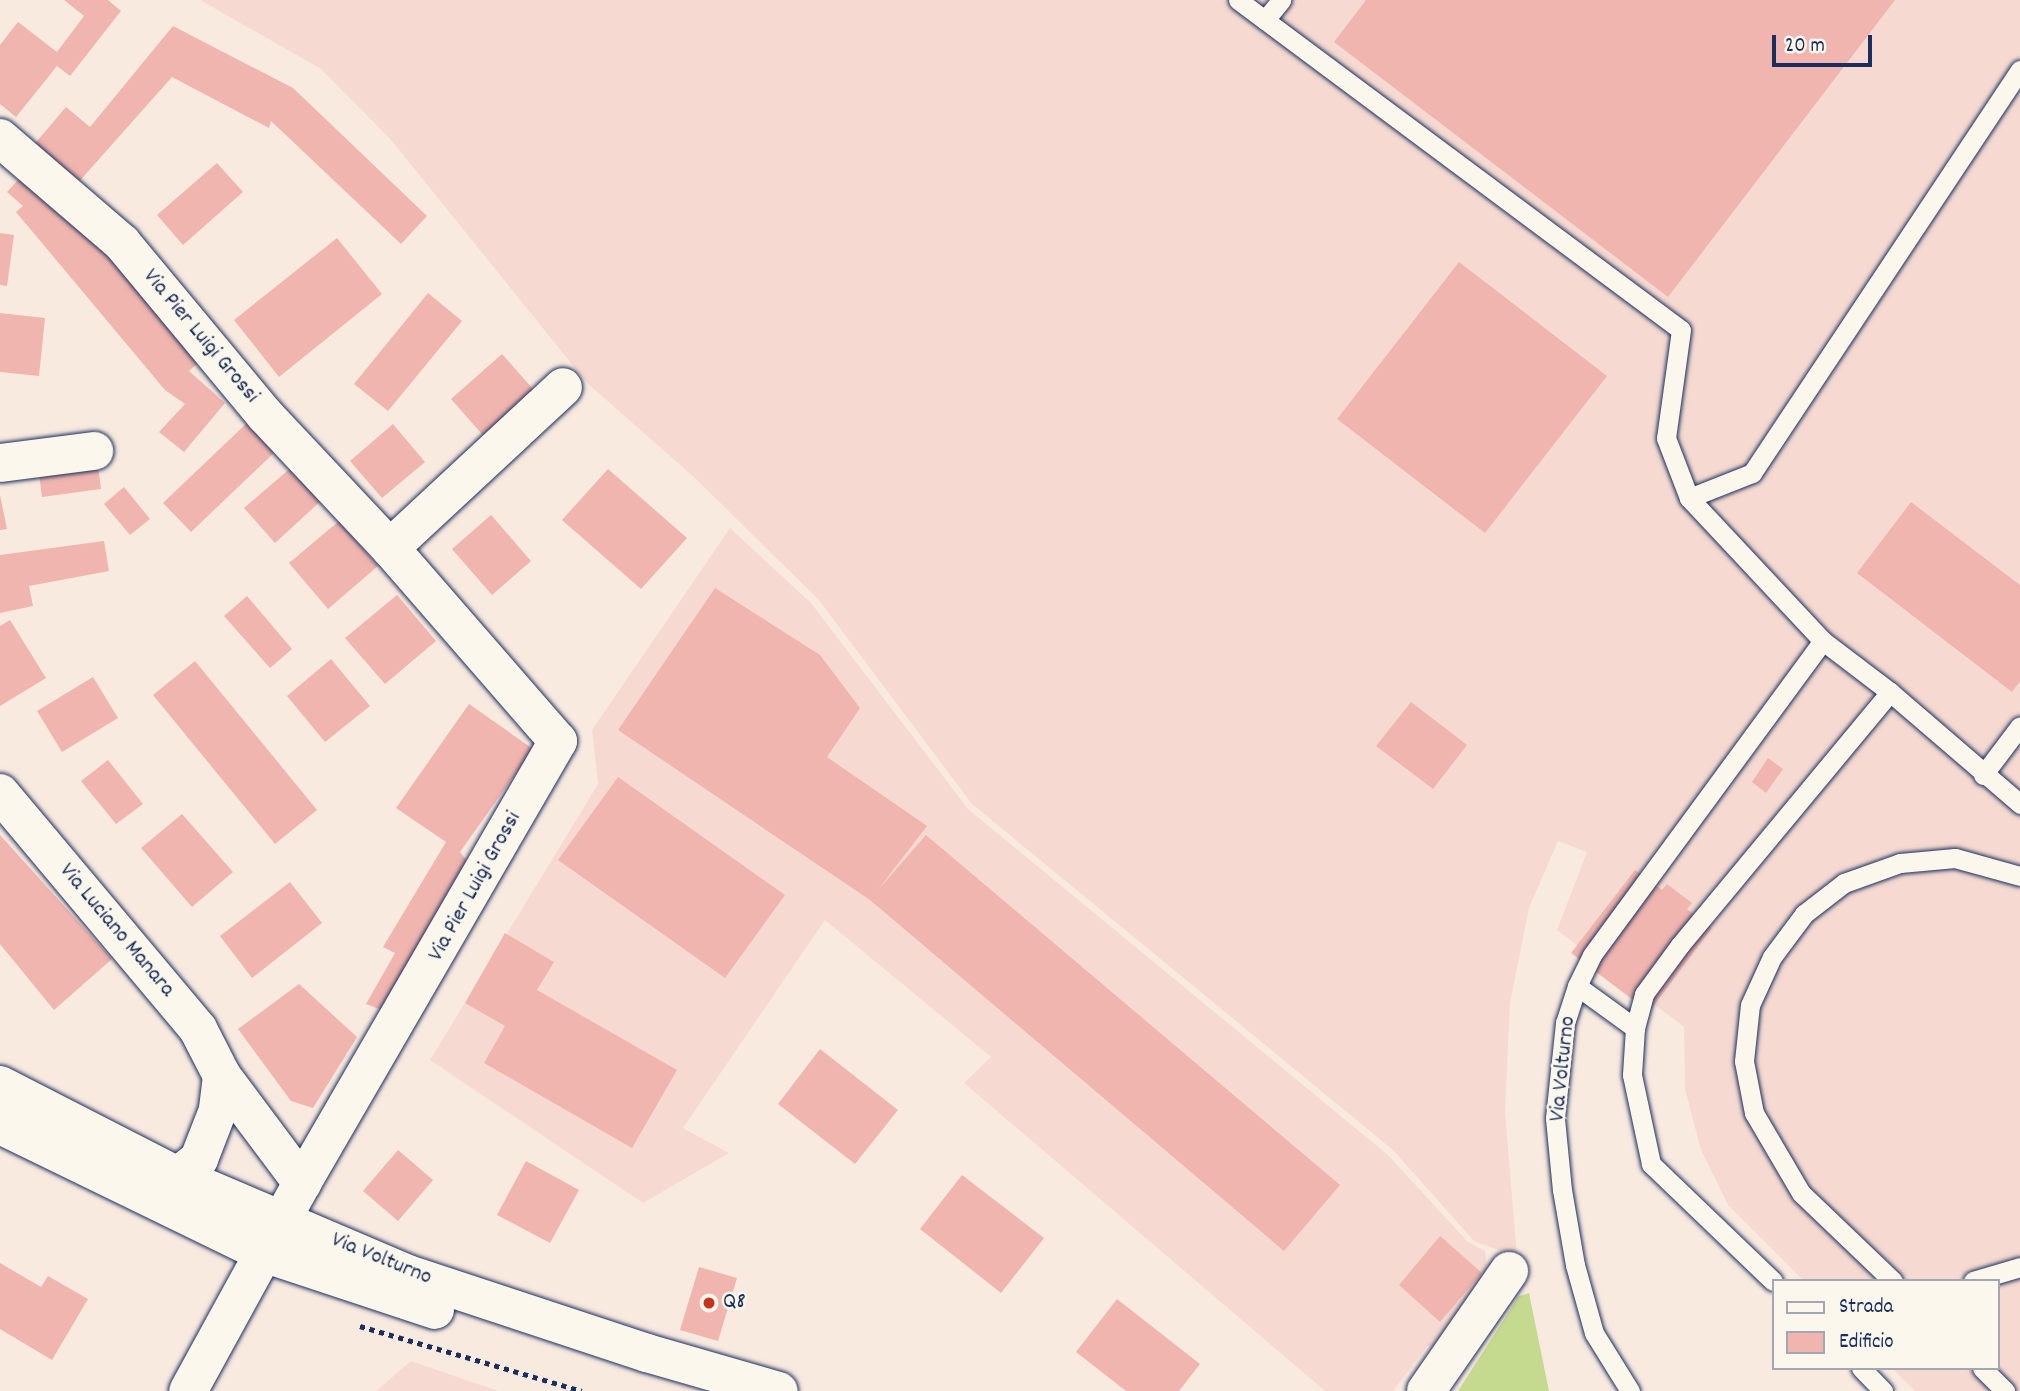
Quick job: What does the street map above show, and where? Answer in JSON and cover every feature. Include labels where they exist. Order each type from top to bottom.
[{"type":"street","name":"Via Pier Luigi Grossi","points":[[0,138],[122,243],[265,415],[390,548],[558,741],[302,1183],[188,1391]]},
{"type":"street","points":[[390,548],[563,387]]},
{"type":"street","points":[[0,463],[94,452]]},
{"type":"street","name":"Via Luciano Manara","points":[[0,793],[198,1029],[222,1076],[302,1183]]},
{"type":"street","points":[[178,1176],[199,1159],[218,1110],[222,1076]]},
{"type":"street","name":"Via Volturno","points":[[0,1085],[178,1176],[408,1274],[648,1353],[779,1391]]},
{"type":"street","name":"Via Volturno","points":[[0,1125],[265,1254],[688,1391]]},
{"type":"street","points":[[1426,1391],[1509,1271]]},
{"type":"lane","points":[[1238,0],[1681,330],[1666,438],[1689,498],[1740,557],[1823,641],[1890,692],[1983,775],[2020,804]]},
{"type":"lane","points":[[1265,20],[1281,0]]},
{"type":"lane","points":[[1689,498],[1752,473],[2020,70]]},
{"type":"lane","points":[[1577,986],[1592,955],[1823,641]]},
{"type":"lane","points":[[1772,1280],[1651,1164],[1632,1075],[1635,1028],[1644,994],[1680,946],[1890,692]]},
{"type":"lane","points":[[1983,775],[2020,726]]},
{"type":"lane","points":[[1891,1279],[1801,1193],[1754,1113],[1744,1061],[1750,1005],[1772,957],[1804,914],[1844,883],[1900,863],[1955,858],[2020,876]]},
{"type":"lane","name":"Via Volturno","points":[[1630,1391],[1594,1333],[1575,1265],[1562,1190],[1555,1118],[1565,1023],[1577,986],[1635,1028]]},
{"type":"lane","points":[[1980,1279],[2020,1267]]},
{"type":"lane","points":[[1863,1370],[1883,1391]]},
{"type":"lane","points":[[1984,1370],[2005,1391]]},
{"type":"shaded area","points":[[200,0],[2020,0],[2020,1391],[1915,1391],[1894,1370],[1999,1370],[1999,1279],[1802,1279],[1728,1205],[1701,1150],[1685,1089],[1684,1027],[1557,930],[1587,852],[1558,841],[1529,908],[1510,1003],[1505,1112],[1517,1257],[1474,1241],[1393,1150],[972,804],[818,599],[695,478],[587,383],[392,141],[321,69]]},
{"type":"shaded area","points":[[730,528],[811,603],[968,809],[1388,1155],[1468,1242],[1485,1251],[1488,1275],[1436,1351],[1428,1345],[1393,1391],[1325,1391],[964,1083],[991,1057],[825,920],[683,1128],[729,1153],[643,1203],[430,1060],[598,784],[592,730]]},
{"type":"shaded area","points":[[411,1361],[498,1391],[376,1391]]},
{"type":"green space","points":[[1529,1293],[1549,1391],[1458,1391],[1519,1296]]},
{"type":"building","points":[[64,0],[108,0],[121,11],[70,76],[57,66],[16,117],[0,104],[0,45],[18,22],[57,52],[84,16]]},
{"type":"building","points":[[1366,0],[1895,0],[1668,297],[1334,42]]},
{"type":"building","points":[[173,26],[293,88],[427,216],[401,244],[271,121],[269,128],[172,77],[76,185],[32,147],[66,107],[90,127]]},
{"type":"building","points":[[217,163],[243,192],[183,245],[157,215]]},
{"type":"building","points":[[27,170],[50,184],[199,362],[189,371],[225,403],[184,452],[159,432],[185,404],[165,390],[16,212],[23,206],[7,192]]},
{"type":"building","points":[[0,233],[14,235],[7,286],[0,285]]},
{"type":"building","points":[[337,238],[382,294],[279,377],[234,320]]},
{"type":"building","points":[[1459,262],[1607,376],[1485,533],[1337,419]]},
{"type":"building","points":[[428,293],[462,321],[388,411],[354,384]]},
{"type":"building","points":[[0,313],[45,318],[39,376],[0,372]]},
{"type":"building","points":[[502,354],[540,397],[489,442],[451,399]]},
{"type":"building","points":[[250,420],[278,449],[191,532],[163,503]]},
{"type":"building","points":[[393,424],[425,462],[382,498],[350,461]]},
{"type":"building","points":[[97,459],[101,489],[42,497],[38,467]]},
{"type":"building","points":[[293,466],[323,499],[275,543],[244,508]]},
{"type":"building","points":[[608,469],[687,538],[641,589],[562,520]]},
{"type":"building","points":[[124,487],[150,519],[130,535],[104,504]]},
{"type":"building","points":[[0,495],[7,529],[0,530]]},
{"type":"building","points":[[1911,502],[2020,585],[2020,681],[2012,692],[1857,573]]},
{"type":"building","points":[[491,515],[531,561],[492,595],[452,549]]},
{"type":"building","points":[[339,521],[378,566],[328,609],[289,563]]},
{"type":"building","points":[[104,541],[109,571],[29,586],[33,606],[0,613],[0,555]]},
{"type":"building","points":[[715,588],[820,655],[860,708],[827,757],[927,826],[877,891],[926,835],[1340,1185],[1284,1251],[870,900],[618,730]]},
{"type":"building","points":[[397,595],[436,641],[385,684],[345,638]]},
{"type":"building","points":[[247,596],[292,649],[270,668],[224,616]]},
{"type":"building","points":[[10,620],[46,678],[0,706],[0,626]]},
{"type":"building","points":[[331,659],[370,706],[325,742],[287,696]]},
{"type":"building","points":[[195,661],[317,810],[275,844],[153,695]]},
{"type":"building","points":[[93,677],[118,718],[62,752],[37,711]]},
{"type":"building","points":[[1411,702],[1467,745],[1433,789],[1376,746]]},
{"type":"building","points":[[469,704],[533,749],[460,852],[473,869],[387,1012],[366,1004],[395,953],[383,947],[446,842],[396,808]]},
{"type":"building","points":[[1768,758],[1783,769],[1766,793],[1752,782]]},
{"type":"building","points":[[108,760],[143,804],[116,824],[81,781]]},
{"type":"building","points":[[618,777],[785,895],[725,978],[558,860]]},
{"type":"building","points":[[182,814],[233,872],[192,907],[141,848]]},
{"type":"building","points":[[0,835],[112,959],[54,1010],[0,944]]},
{"type":"building","points":[[1635,870],[1662,890],[1667,884],[1692,903],[1687,909],[1712,928],[1649,1012],[1571,953]]},
{"type":"building","points":[[290,882],[322,923],[252,978],[220,936]]},
{"type":"building","points":[[505,933],[554,962],[537,990],[677,1070],[632,1148],[484,1063],[505,1026],[465,1003]]},
{"type":"building","points":[[299,984],[357,1037],[313,1108],[291,1101],[238,1029]]},
{"type":"building","points":[[820,1049],[898,1110],[855,1164],[778,1104]]},
{"type":"building","points":[[398,1150],[433,1180],[398,1221],[363,1191]]},
{"type":"building","points":[[526,1161],[579,1190],[550,1243],[497,1215]]},
{"type":"building","points":[[962,1175],[1044,1238],[1001,1293],[920,1229]]},
{"type":"building","points":[[1440,1236],[1482,1273],[1440,1322],[1399,1285]]},
{"type":"building","points":[[0,1263],[41,1287],[48,1276],[88,1299],[52,1360],[0,1329]]},
{"type":"building","points":[[699,1267],[737,1278],[718,1341],[680,1330]]},
{"type":"building","points":[[1117,1299],[1200,1364],[1179,1391],[1126,1391],[1076,1352]]},
{"type":"place","name":"Q8","points":[[709,1303]]}]
